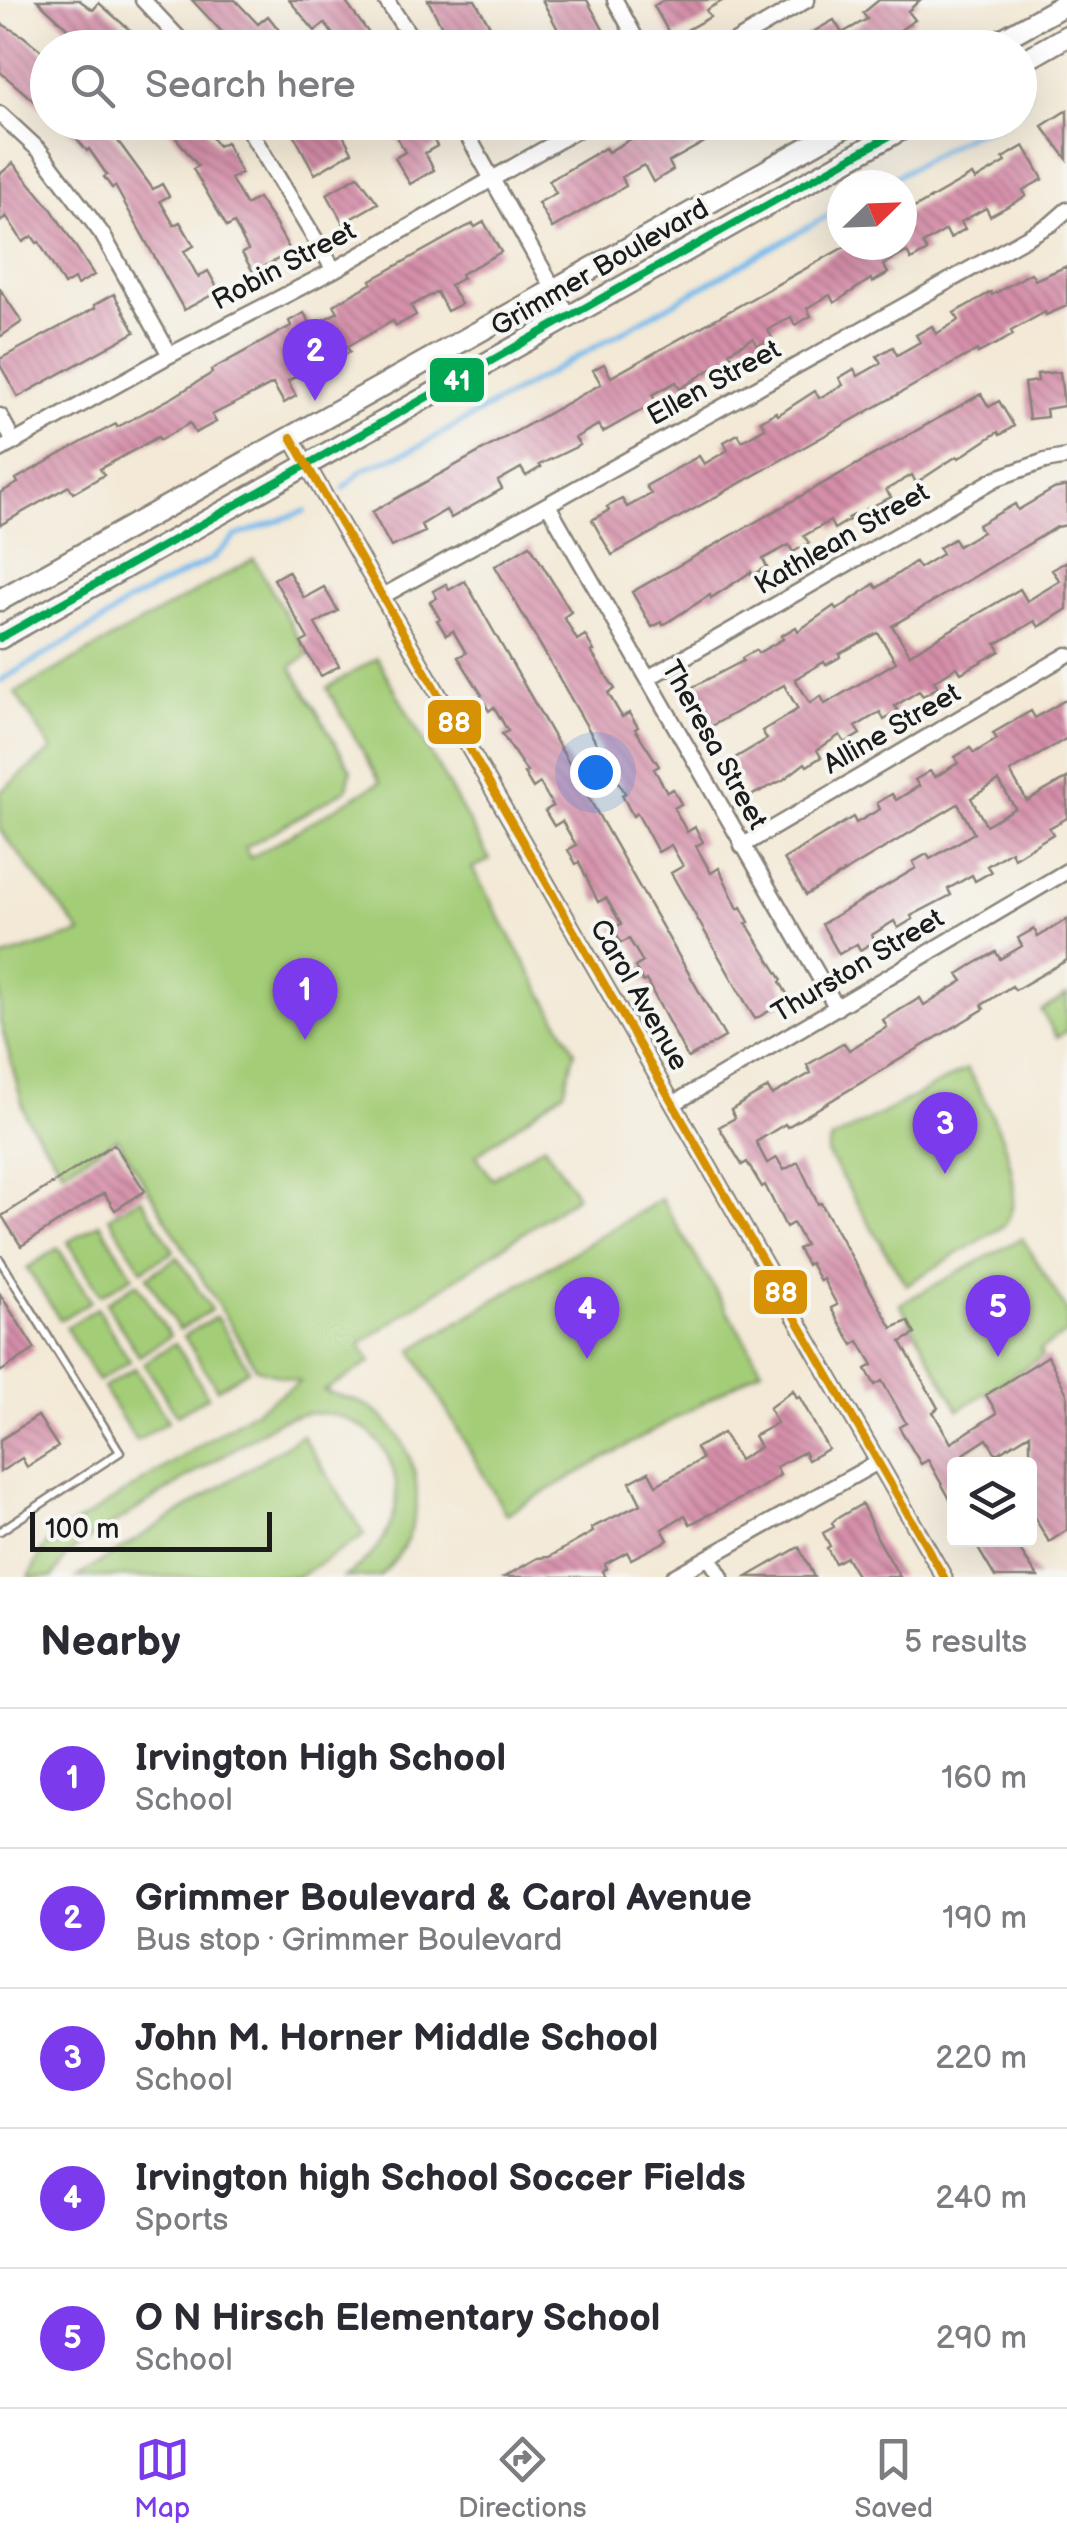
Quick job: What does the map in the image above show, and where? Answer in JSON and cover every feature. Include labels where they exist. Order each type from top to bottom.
[{"type":"main road","points":[[1019,30],[1067,3]]},
{"type":"main road","points":[[1037,53],[1067,36]]},
{"type":"main road","name":"Grimmer Boulevard","points":[[0,600],[821,140]]},
{"type":"main road","name":"Grimmer Boulevard","points":[[0,638],[882,140]]},
{"type":"street","points":[[143,0],[171,30]]},
{"type":"street","points":[[386,0],[406,30]]},
{"type":"street","points":[[615,0],[632,30]]},
{"type":"street","points":[[755,30],[807,0]]},
{"type":"street","points":[[0,114],[40,152],[102,234],[170,356]]},
{"type":"street","points":[[255,140],[334,270]]},
{"type":"street","points":[[470,140],[570,318]]},
{"type":"street","name":"Robin Street","points":[[7,446],[334,270],[559,140]]},
{"type":"street","name":"Ellen Street","points":[[383,596],[1051,224],[1067,210]]},
{"type":"street","points":[[0,416],[7,446]]},
{"type":"street","name":"Carol Avenue","points":[[291,438],[944,1577]]},
{"type":"street","name":"Kathlean Street","points":[[648,678],[998,478],[1067,457]]},
{"type":"street","name":"Theresa Street","points":[[548,505],[837,1008]]},
{"type":"street","name":"Alline Street","points":[[742,846],[1067,655]]},
{"type":"street","name":"Thurston Street","points":[[674,1104],[1067,870]]},
{"type":"street","points":[[673,1577],[878,1462]]},
{"type":"street","points":[[709,1556],[721,1577]]},
{"type":"lane","points":[[0,1260],[120,1452],[0,1530]]},
{"type":"green space","points":[[254,559],[308,655],[291,667],[351,770],[347,789],[245,848],[250,858],[380,782],[327,688],[377,658],[490,860],[472,868],[575,1051],[564,1091],[476,1155],[492,1179],[544,1145],[577,1196],[360,1344],[371,1362],[324,1391],[375,1411],[393,1428],[414,1470],[415,1516],[408,1538],[379,1577],[344,1577],[375,1550],[392,1520],[396,1489],[390,1461],[373,1437],[348,1420],[317,1413],[280,1420],[83,1543],[66,1556],[53,1577],[29,1577],[44,1547],[61,1533],[300,1382],[257,1369],[117,1138],[63,1171],[26,1117],[0,1021],[0,958],[81,933],[0,830],[0,792],[52,750],[15,693]]},
{"type":"green space","points":[[1067,995],[1067,1031],[1057,1037],[1041,1011]]},
{"type":"green space","points":[[967,1069],[1004,1145],[1014,1188],[1012,1208],[1005,1225],[906,1285],[827,1153],[831,1140]]},
{"type":"green space","points":[[141,1198],[174,1251],[142,1270],[109,1217]]},
{"type":"green space","points":[[661,1199],[762,1369],[506,1514],[412,1350]]},
{"type":"green space","points":[[100,1223],[133,1276],[101,1295],[68,1242]]},
{"type":"green space","points":[[1022,1238],[1067,1311],[1067,1333],[1040,1350],[1042,1356],[959,1410],[900,1304]]},
{"type":"green space","points":[[58,1248],[91,1301],[60,1320],[27,1268]]},
{"type":"green space","points":[[178,1257],[211,1310],[179,1330],[147,1277]]},
{"type":"green space","points":[[137,1283],[170,1336],[139,1356],[106,1303]]},
{"type":"green space","points":[[97,1308],[130,1361],[98,1381],[66,1328]]},
{"type":"green space","points":[[216,1317],[249,1369],[217,1389],[184,1336]]},
{"type":"green space","points":[[175,1343],[208,1396],[177,1415],[144,1363]]},
{"type":"green space","points":[[135,1368],[168,1421],[136,1441],[103,1388]]},
{"type":"green space","points":[[302,1435],[365,1535],[298,1577],[77,1577]]},
{"type":"building","points":[[37,0],[79,0],[93,10],[99,3],[130,30],[70,30]]},
{"type":"building","points":[[192,0],[235,0],[258,24],[268,16],[279,30],[220,30]]},
{"type":"building","points":[[289,0],[344,0],[366,30],[330,30],[325,23],[314,30]]},
{"type":"building","points":[[428,0],[475,0],[492,30],[444,30]]},
{"type":"building","points":[[542,0],[587,0],[603,30],[558,30]]},
{"type":"building","points":[[664,0],[724,0],[706,10],[710,17],[686,30],[668,30],[654,6]]},
{"type":"building","points":[[879,0],[920,0],[908,11],[915,20],[900,30],[847,30],[867,19],[863,13]]},
{"type":"building","points":[[834,20],[840,30],[816,30]]},
{"type":"building","points":[[0,23],[30,42],[30,98],[0,72]]},
{"type":"building","points":[[1067,110],[1067,159],[1042,126]]},
{"type":"building","points":[[78,140],[117,140],[153,189],[162,184],[169,196],[160,201],[174,225],[180,222],[194,246],[184,251],[198,277],[208,271],[219,291],[184,310],[115,186],[112,188],[104,177],[107,175]]},
{"type":"building","points":[[178,140],[214,140],[218,146],[226,142],[241,173],[231,179],[246,205],[258,198],[291,252],[265,266],[267,270],[256,277],[242,253],[248,250],[234,223],[227,227],[193,169],[198,166]]},
{"type":"building","points":[[297,140],[346,140],[352,152],[315,174]]},
{"type":"building","points":[[399,140],[434,140],[437,146],[425,153],[434,170],[410,184],[395,158],[405,152]]},
{"type":"building","points":[[629,140],[708,140],[669,162],[673,170],[653,182],[644,165],[622,177],[626,186],[552,228],[538,203],[556,193],[549,181],[605,148],[608,152]]},
{"type":"building","points":[[1024,146],[1043,179],[1023,190],[1026,196],[990,216],[986,208],[961,222],[965,229],[950,238],[946,230],[923,244],[927,251],[917,257],[917,206],[972,175],[975,180],[1006,162],[1003,158]]},
{"type":"building","points":[[13,163],[52,210],[94,275],[77,285],[74,279],[64,285],[39,242],[32,236],[23,242],[6,216],[0,222],[0,174]]},
{"type":"building","points":[[358,176],[378,203],[343,223],[327,194]]},
{"type":"building","points":[[484,222],[501,252],[461,274],[463,278],[450,285],[461,304],[447,311],[437,292],[411,306],[416,315],[396,326],[393,321],[347,347],[350,352],[318,375],[313,366],[288,381],[296,396],[284,403],[273,384],[212,415],[216,422],[195,433],[190,423],[160,440],[158,437],[100,469],[104,475],[73,493],[69,486],[0,525],[0,493],[18,483],[16,479],[175,396],[212,373],[211,370],[291,326],[289,321],[304,313],[312,326],[338,312],[334,305],[372,283],[371,280],[466,227]]},
{"type":"building","points":[[827,257],[827,260],[892,260],[883,265],[888,273],[873,282],[871,279],[834,303],[830,295],[807,308],[811,316],[795,325],[791,317],[768,330],[772,338],[757,346],[753,338],[729,352],[734,360],[719,368],[717,365],[680,389],[676,382],[652,395],[656,402],[603,432],[598,425],[575,438],[580,445],[539,465],[526,476],[521,468],[498,481],[502,489],[451,518],[446,510],[421,525],[425,532],[391,547],[372,512],[601,384],[593,370],[604,364],[611,377]]},
{"type":"building","points":[[1067,266],[1067,306],[1046,315],[1045,312],[1011,331],[1013,335],[978,353],[977,350],[612,555],[592,520],[609,510],[607,507],[622,499],[627,507],[651,494],[646,486],[699,456],[704,464],[728,450],[724,442],[738,434],[742,441],[765,428],[761,421],[776,412],[778,415],[815,391],[819,398],[843,385],[839,378],[854,369],[858,376],[881,363],[877,356],[893,347],[897,355],[920,342],[916,335],[932,326],[936,334],[959,320],[954,313],[991,292],[992,295],[1031,273],[1035,280]]},
{"type":"building","points":[[0,289],[22,322],[0,337]]},
{"type":"building","points":[[114,294],[135,332],[18,397],[0,359]]},
{"type":"building","points":[[1060,372],[1064,406],[1046,409],[1047,417],[1029,419],[1024,383],[1038,381],[1037,374]]},
{"type":"building","points":[[981,394],[989,407],[999,401],[1014,426],[916,483],[912,475],[886,490],[891,497],[834,529],[830,521],[804,536],[809,543],[793,552],[789,545],[763,559],[767,567],[752,575],[751,572],[663,625],[662,622],[652,627],[632,592]]},
{"type":"building","points":[[1067,486],[1067,525],[1057,527],[892,626],[910,654],[1020,589],[1027,601],[1060,581],[1052,570],[1067,561],[1067,609],[1039,627],[1035,621],[996,644],[1000,651],[961,673],[957,667],[934,681],[938,687],[923,696],[919,691],[895,706],[898,711],[884,720],[880,712],[855,727],[860,734],[845,743],[840,735],[817,750],[821,757],[750,796],[730,761],[767,739],[762,731],[798,709],[784,685],[708,728],[687,690],[783,639],[781,636],[796,627],[798,631],[834,606],[837,610],[874,584],[877,588],[915,562],[919,568],[942,554],[939,548],[954,539],[958,546],[982,532],[978,525],[1015,504],[1018,510],[1054,489]],"holes":[[[878,633],[896,662],[825,704],[821,696],[810,703],[795,679]]]},
{"type":"building","points":[[530,545],[571,612],[564,617],[577,640],[585,635],[594,651],[591,652],[615,689],[608,693],[622,717],[629,713],[659,766],[654,769],[667,792],[673,789],[681,804],[674,808],[687,832],[695,827],[703,842],[696,846],[711,873],[719,868],[738,909],[741,907],[749,922],[746,923],[782,980],[790,999],[755,1019],[671,873],[683,866],[671,845],[658,852],[637,813],[633,816],[622,795],[625,793],[495,566]]},
{"type":"building","points":[[288,571],[304,598],[324,587],[338,611],[315,624],[339,666],[321,676],[301,643],[308,639],[274,579]]},
{"type":"building","points":[[465,581],[725,1037],[688,1058],[635,967],[643,962],[629,939],[621,943],[613,928],[621,924],[606,898],[598,902],[579,862],[576,864],[568,850],[576,845],[562,821],[554,826],[545,811],[553,806],[540,783],[533,788],[502,734],[508,731],[494,707],[489,711],[458,657],[466,653],[453,631],[446,635],[437,620],[440,619],[430,602],[437,598],[433,591],[446,584],[449,590]]},
{"type":"building","points":[[1067,699],[1067,738],[1010,772],[1027,801],[1067,778],[1067,818],[1049,828],[1053,834],[1014,858],[1011,851],[987,866],[991,872],[975,881],[972,875],[948,889],[951,895],[911,916],[913,919],[898,928],[894,921],[872,935],[875,941],[860,950],[857,944],[839,954],[822,924],[916,868],[913,862],[927,854],[930,859],[974,833],[958,804],[806,895],[784,859],[853,817],[856,823],[880,809],[877,803],[892,794],[896,800],[919,786],[915,780],[930,771],[935,777],[958,763],[955,757],[970,748],[974,753],[997,739],[993,733],[1031,711],[1035,718]],"holes":[[[999,781],[1015,808],[986,825],[971,798]]]},
{"type":"building","points":[[1067,919],[1067,960],[1015,990],[1012,986],[982,1005],[984,1009],[756,1142],[767,1163],[777,1158],[784,1170],[798,1162],[818,1204],[821,1203],[892,1328],[908,1321],[915,1334],[901,1342],[938,1408],[933,1412],[951,1443],[997,1413],[986,1395],[1048,1356],[1067,1394],[1067,1530],[1049,1542],[1037,1522],[1037,1457],[1030,1457],[1030,1434],[996,1454],[987,1439],[964,1454],[966,1457],[947,1457],[947,1494],[928,1460],[921,1464],[899,1427],[906,1423],[882,1381],[875,1385],[866,1369],[873,1365],[859,1341],[853,1345],[837,1319],[831,1308],[837,1305],[823,1279],[820,1281],[798,1249],[805,1245],[793,1223],[786,1227],[765,1185],[762,1187],[747,1162],[742,1165],[719,1127],[735,1118],[731,1110],[752,1097],[768,1088],[772,1095],[811,1073],[807,1065],[844,1043],[849,1050],[887,1027],[883,1020],[920,998],[924,1005],[963,981],[958,974],[974,964],[996,952],[1000,959],[1022,946],[1018,938],[1034,929],[1038,937]]},
{"type":"building","points":[[114,1144],[145,1191],[115,1210],[104,1193],[21,1246],[2,1216]]},
{"type":"building","points":[[0,1294],[35,1349],[0,1372]]},
{"type":"building","points":[[793,1390],[828,1449],[808,1460],[804,1452],[776,1467],[780,1475],[759,1489],[690,1524],[685,1515],[662,1529],[668,1540],[631,1559],[627,1552],[605,1564],[605,1577],[504,1577],[538,1558],[549,1557],[593,1532],[591,1528],[641,1504],[630,1482],[649,1472],[656,1485],[702,1459],[696,1448],[723,1433],[739,1460],[760,1447],[754,1436],[777,1423],[769,1408]]},
{"type":"building","points":[[38,1416],[58,1447],[27,1467],[22,1458],[0,1472],[0,1440]]},
{"type":"building","points":[[862,1504],[900,1577],[858,1577],[846,1557],[835,1563],[827,1548],[830,1546],[823,1533],[834,1527],[836,1519]]},
{"type":"building","points":[[799,1547],[814,1577],[747,1577]]},
{"type":"building","points":[[977,1547],[1018,1547],[1038,1577],[995,1577]]},
{"type":"waterway","points":[[907,170],[960,140]]},
{"type":"waterway","points":[[344,488],[362,470],[414,449],[827,216]]},
{"type":"waterway","points":[[0,681],[126,603],[212,559],[236,536],[305,511]]},
{"type":"transit line","name":"41","points":[[0,638],[882,140]]},
{"type":"transit line","name":"88","points":[[291,437],[944,1577]]},
{"type":"place","name":"Grimmer Boulevard & Carol Avenue","points":[[315,401]]},
{"type":"place","name":"Irvington High School","points":[[305,1040]]},
{"type":"place","name":"John M. Horner Middle School","points":[[945,1174]]},
{"type":"place","name":"O N Hirsch Elementary School","points":[[998,1357]]},
{"type":"place","name":"Irvington high School Soccer Fields","points":[[587,1359]]}]
